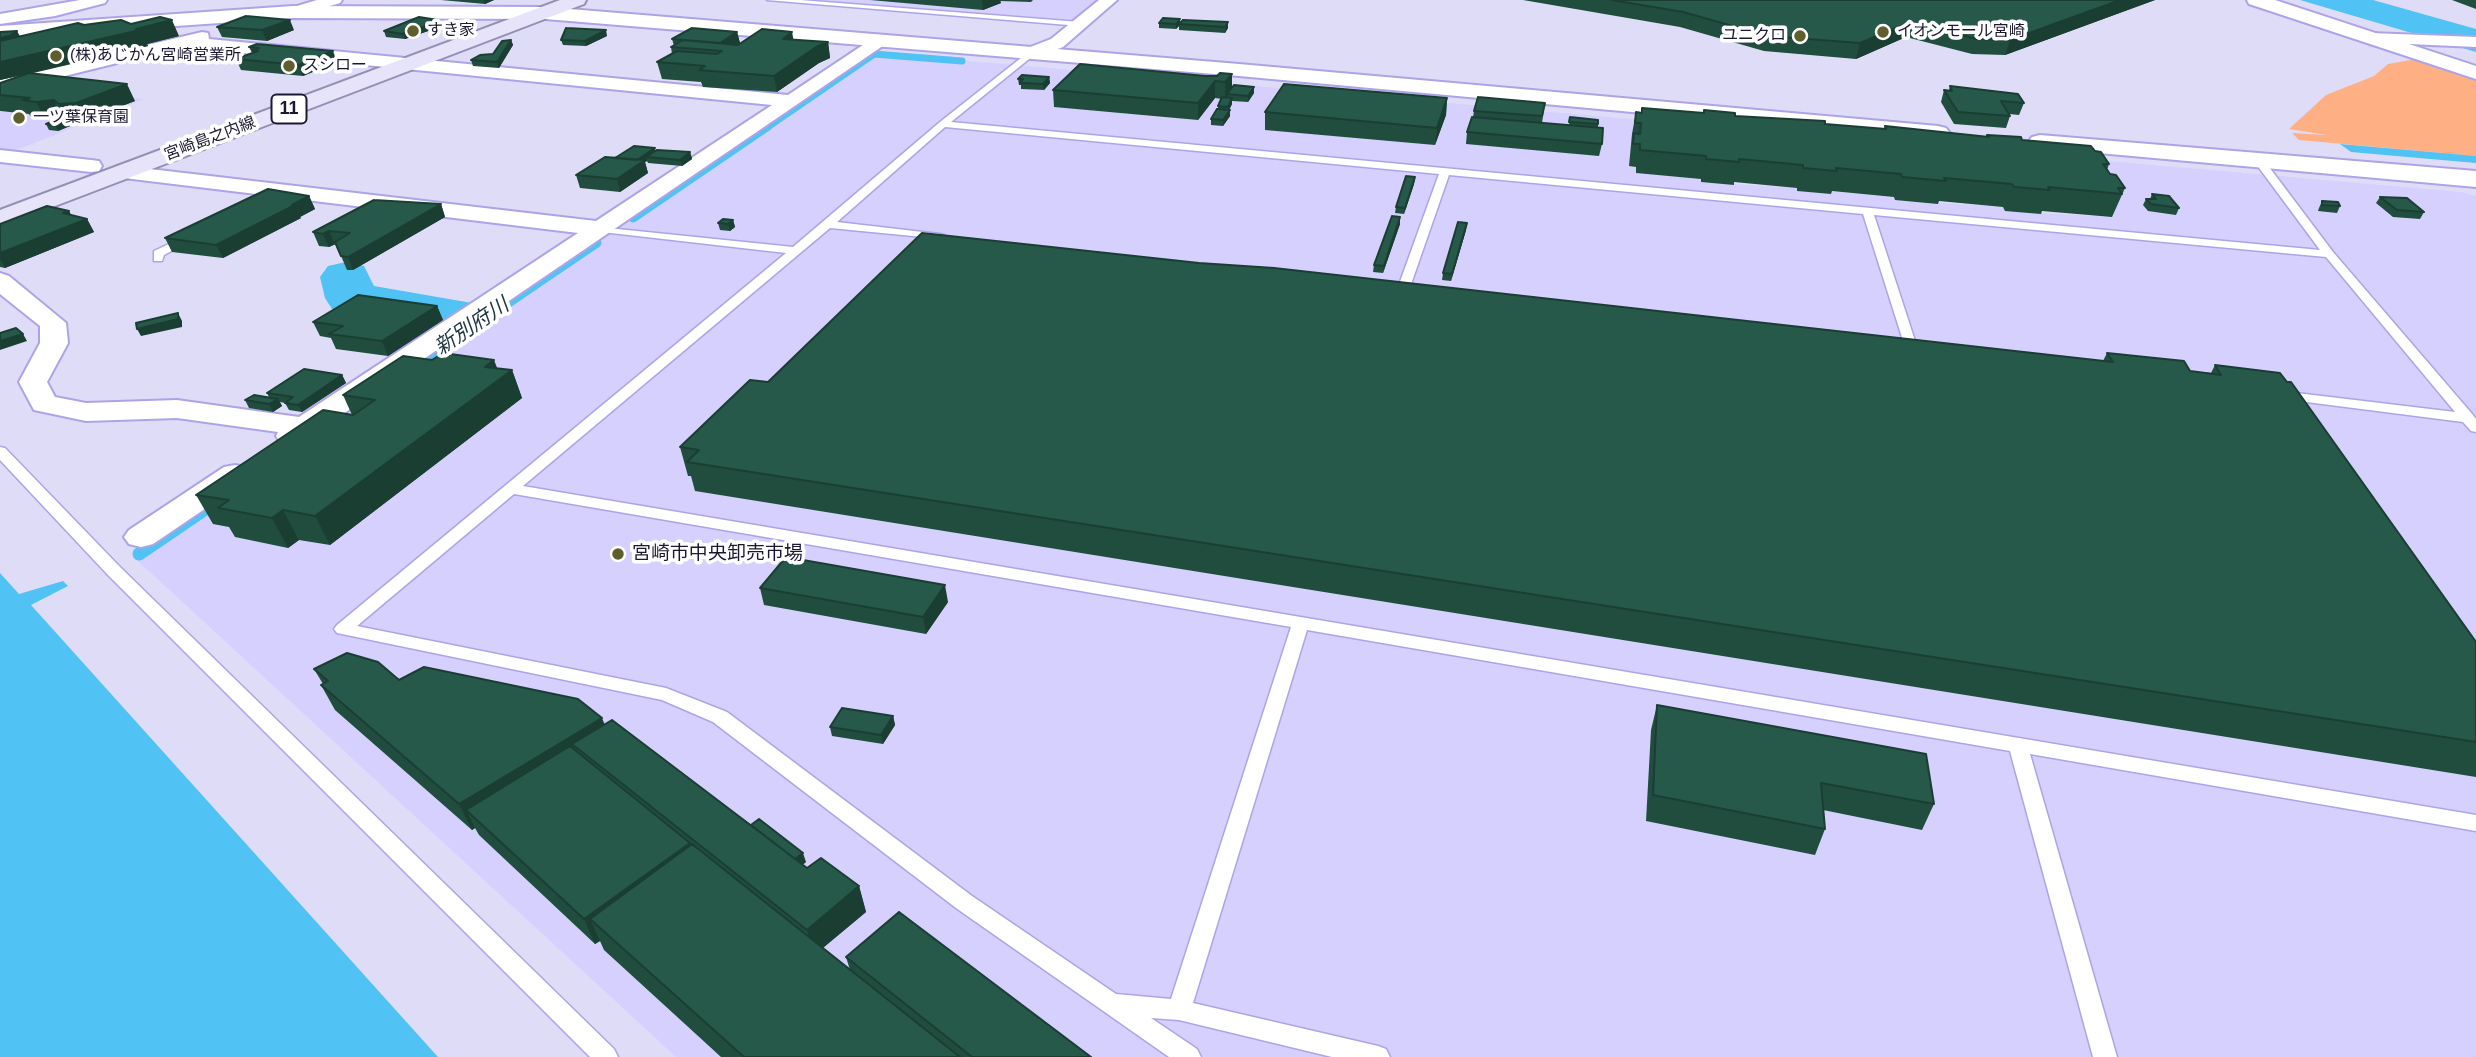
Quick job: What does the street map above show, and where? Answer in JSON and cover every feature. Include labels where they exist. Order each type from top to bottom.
[{"type":"main road","name":"宮崎島之内線","points":[[0,200],[511,12],[577,0]]},
{"type":"main road","name":"宮崎島之内線","points":[[0,219],[408,64],[545,6]]},
{"type":"street","points":[[0,19],[55,11],[99,0]]},
{"type":"street","points":[[293,12],[334,0]]},
{"type":"street","points":[[1031,53],[1057,43],[1109,0]]},
{"type":"street","points":[[2256,0],[2476,73]]},
{"type":"street","points":[[545,6],[881,41],[1966,136]]},
{"type":"street","points":[[0,32],[293,12],[511,12]]},
{"type":"street","points":[[0,86],[182,42],[248,24],[263,16]]},
{"type":"street","points":[[2370,38],[2476,43]]},
{"type":"street","points":[[141,537],[881,41]]},
{"type":"street","points":[[182,42],[792,102]]},
{"type":"street","points":[[2020,141],[2476,179]]},
{"type":"street","points":[[0,156],[91,166]]},
{"type":"street","points":[[124,172],[602,229]]},
{"type":"street","points":[[0,281],[54,323],[54,343],[33,382],[44,404],[86,412],[177,409],[304,427]]},
{"type":"lane","points":[[771,0],[1080,24]]},
{"type":"lane","points":[[1031,53],[343,629],[666,694],[720,717],[964,902],[1189,1057]]},
{"type":"lane","points":[[943,124],[2329,254]]},
{"type":"lane","points":[[2259,161],[2329,254],[2472,423]]},
{"type":"lane","points":[[1403,290],[1446,171]]},
{"type":"lane","points":[[261,202],[284,191]]},
{"type":"lane","points":[[1867,211],[1912,350]]},
{"type":"lane","points":[[828,224],[951,238]]},
{"type":"lane","points":[[602,229],[795,251]]},
{"type":"lane","points":[[158,260],[158,253],[204,230]]},
{"type":"lane","points":[[2259,393],[2472,423]]},
{"type":"lane","points":[[0,451],[114,571],[606,1057]]},
{"type":"lane","points":[[512,489],[2476,823]]},
{"type":"lane","points":[[1179,1010],[1301,623]]},
{"type":"lane","points":[[2018,745],[2105,1057]]},
{"type":"lane","points":[[1112,1004],[1179,1010],[1378,1057]]},
{"type":"shaded area","points":[[813,0],[1098,0],[1076,20]]},
{"type":"shaded area","name":"宮崎市中央卸売市場","points":[[876,56],[982,62],[2461,192],[2476,196],[2476,706],[707,478],[696,491],[2476,777],[2476,1057],[676,1057],[138,561],[484,319]],"holes":[[[1119,84],[1225,99],[1215,98],[1198,120]],[[1477,109],[1543,115],[1541,128]],[[1636,145],[2112,217],[2006,211],[2003,207],[1895,200],[1894,197],[1830,191],[1830,194],[1798,191],[1797,188],[1701,182],[1701,179],[1636,173]],[[521,398],[330,545],[299,540],[288,548],[235,537],[245,530],[213,523]],[[894,725],[884,744],[832,736]]]},
{"type":"shaded area","points":[[2416,59],[2476,79],[2476,156],[2299,140],[2292,133],[2327,135],[2289,129],[2326,95],[2374,76],[2388,64]]},
{"type":"shaded area","points":[[16,86],[144,99],[12,152],[0,150],[0,112],[31,113],[33,117],[45,119],[53,116],[69,121],[85,120],[0,90]]},
{"type":"water","points":[[2300,0],[2373,0],[2476,29],[2476,52]]},
{"type":"water","points":[[2340,144],[2476,156],[2476,163],[2351,152]]},
{"type":"water","points":[[0,573],[19,594],[63,581],[68,586],[31,605],[438,1057],[0,1057]]},
{"type":"building","name":"イオンモール宮崎","points":[[1611,0],[2120,0],[2010,40],[1977,39],[1910,22],[1860,43],[1768,36],[1683,12]]},
{"type":"building","points":[[246,16],[290,20],[262,30],[217,27]]},
{"type":"building","points":[[160,17],[172,20],[136,29],[140,30],[0,62],[0,41],[78,23],[84,25],[121,20],[131,24]]},
{"type":"building","points":[[419,17],[438,20],[403,34],[384,31]]},
{"type":"building","points":[[1163,18],[1180,19],[1176,24],[1159,23]]},
{"type":"building","points":[[1183,20],[1228,22],[1225,27],[1179,24]]},
{"type":"building","points":[[566,28],[606,30],[585,41],[561,40]]},
{"type":"building","points":[[692,28],[737,32],[720,43],[672,39]]},
{"type":"building","points":[[762,29],[792,32],[783,39],[828,42],[816,47],[774,76],[699,70],[705,66],[657,62],[677,51],[717,54],[722,51],[671,47],[683,40],[738,45]]},
{"type":"building","points":[[17,31],[9,36],[0,38],[0,32]]},
{"type":"building","points":[[511,40],[497,62],[471,60],[480,55],[493,54],[502,41]]},
{"type":"building","points":[[257,44],[333,51],[298,65],[236,59],[258,51],[253,50],[259,48],[249,47]]},
{"type":"building","points":[[1080,64],[1205,76],[1232,74],[1225,82],[1215,81],[1198,103],[1053,90]]},
{"type":"building","points":[[29,73],[127,84],[76,103],[59,104],[54,100],[36,102],[22,100],[30,98],[0,95],[0,83]]},
{"type":"building","points":[[1022,75],[1049,77],[1043,84],[1020,83],[1023,79],[1018,79]]},
{"type":"building","points":[[1284,84],[1447,98],[1437,128],[1265,112]]},
{"type":"building","points":[[1234,85],[1254,87],[1248,96],[1227,94]]},
{"type":"building","points":[[1950,86],[2018,94],[2024,103],[2001,101],[2010,116],[1958,112],[1944,90],[1952,91]]},
{"type":"building","points":[[1222,97],[1232,98],[1228,107],[1218,106]]},
{"type":"building","points":[[1478,97],[1545,103],[1542,116],[1474,111]]},
{"type":"building","points":[[1642,108],[1704,113],[1704,110],[1735,113],[1735,116],[1825,121],[1825,124],[1886,129],[1885,126],[1989,137],[1987,135],[2021,137],[2022,140],[2091,146],[2095,151],[2101,152],[2109,164],[2103,164],[2110,174],[2116,175],[2125,188],[2118,188],[2122,194],[2048,187],[2050,190],[1944,178],[1946,181],[1902,177],[1901,174],[1836,168],[1837,171],[1803,168],[1803,165],[1739,159],[1739,162],[1706,159],[1706,156],[1640,150],[1640,144],[1633,144],[1634,133],[1640,134],[1641,123],[1635,123],[1636,112],[1642,113]]},
{"type":"building","points":[[1217,109],[1230,110],[1223,120],[1211,119]]},
{"type":"building","points":[[1472,117],[1603,128],[1602,144],[1467,132]]},
{"type":"building","points":[[1570,117],[1598,120],[1598,124],[1569,122]]},
{"type":"building","points":[[58,119],[67,120],[55,125],[46,124]]},
{"type":"building","points":[[634,146],[655,148],[637,160],[615,158]]},
{"type":"building","points":[[657,150],[690,152],[680,160],[646,157]]},
{"type":"building","points":[[605,157],[645,160],[617,179],[576,175]]},
{"type":"building","points":[[1406,176],[1415,177],[1405,208],[1396,207]]},
{"type":"building","points":[[268,189],[309,196],[216,245],[165,238]]},
{"type":"building","points":[[2152,194],[2169,196],[2179,208],[2151,204],[2146,199],[2156,199]]},
{"type":"building","points":[[2380,197],[2407,198],[2424,212],[2397,210]]},
{"type":"building","points":[[374,200],[441,204],[348,257],[341,256],[335,242],[350,233],[313,232]]},
{"type":"building","points":[[2322,201],[2338,202],[2340,206],[2322,205]]},
{"type":"building","points":[[47,206],[87,219],[0,253],[0,224]]},
{"type":"building","points":[[1392,216],[1400,217],[1384,266],[1374,265]]},
{"type":"building","points":[[723,219],[733,220],[728,224],[718,223]]},
{"type":"building","points":[[1458,222],[1467,223],[1452,274],[1443,273]]},
{"type":"building","points":[[922,233],[1199,263],[1274,268],[2113,362],[2107,353],[2184,361],[2190,371],[2221,375],[2215,365],[2280,373],[2287,382],[2291,382],[2476,642],[2476,742],[687,462],[699,450],[680,447],[750,380],[768,382]]},
{"type":"building","points":[[358,295],[437,306],[382,341],[329,334],[343,326],[313,322]]},
{"type":"building","points":[[178,313],[178,319],[137,329],[136,323]]},
{"type":"building","points":[[16,328],[23,334],[0,341],[0,333]]},
{"type":"building","points":[[443,353],[494,360],[485,367],[512,370],[315,516],[283,510],[272,518],[218,508],[229,500],[196,495],[323,410],[353,415],[375,400],[343,395],[403,356],[432,360]]},
{"type":"building","points":[[304,369],[342,375],[298,405],[285,403],[293,397],[267,393]]},
{"type":"building","points":[[254,395],[278,399],[269,404],[245,400]]},
{"type":"building","points":[[786,557],[945,585],[923,617],[760,588]]},
{"type":"building","points":[[347,653],[378,662],[399,680],[424,667],[578,699],[602,718],[459,804],[321,685],[328,681],[314,669]]},
{"type":"building","points":[[1657,705],[1926,754],[1934,804],[1821,783],[1825,829],[1653,795]]},
{"type":"building","points":[[842,708],[893,716],[881,735],[830,727]]},
{"type":"building","points":[[612,720],[807,868],[821,858],[859,886],[807,930],[572,744]]},
{"type":"building","points":[[570,746],[690,843],[584,919],[466,810]]},
{"type":"building","points":[[759,819],[803,853],[795,859],[751,825]]},
{"type":"building","points":[[692,844],[960,1057],[744,1057],[590,919]]},
{"type":"building","points":[[899,912],[1091,1057],[972,1057],[846,957]]},
{"type":"waterway","name":"新別府川","points":[[766,128],[874,54],[962,61]]},
{"type":"waterway","name":"新別府川","points":[[633,218],[768,126]]},
{"type":"waterway","name":"新別府川","points":[[532,287],[597,243]]},
{"type":"waterway","name":"新別府川","points":[[346,277],[351,298],[453,314]]},
{"type":"waterway","name":"新別府川","points":[[414,367],[534,285]]},
{"type":"waterway","name":"新別府川","points":[[139,554],[217,501]]},
{"type":"place","name":"すき家","points":[[413,31]]},
{"type":"place","name":"イオンモール宮崎","points":[[1883,32]]},
{"type":"place","name":"ユニクロ","points":[[1800,36]]},
{"type":"place","name":"(株)あじかん宮崎営業所","points":[[56,56]]},
{"type":"place","name":"スシロー","points":[[289,66]]},
{"type":"place","name":"一ツ葉保育園","points":[[19,118]]},
{"type":"place","name":"宮崎市中央卸売市場","points":[[618,554]]}]
